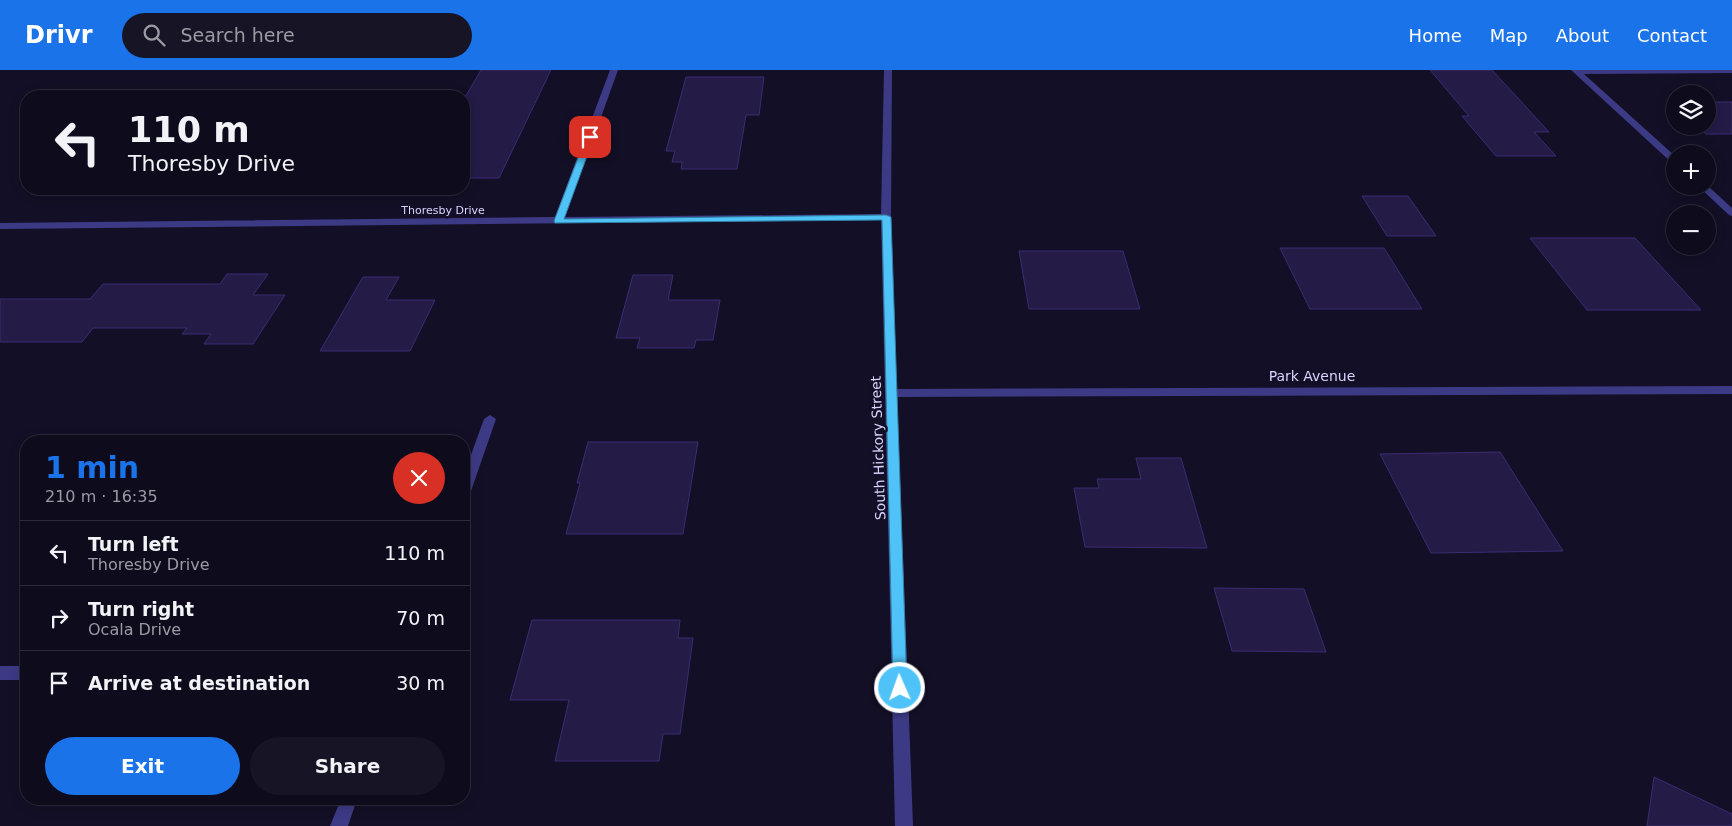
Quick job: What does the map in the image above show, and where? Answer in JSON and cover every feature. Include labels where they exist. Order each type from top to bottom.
[{"type":"street","points":[[559,221],[614,70]]},
{"type":"street","name":"South Hickory Street","points":[[888,70],[886,217],[904,826]]},
{"type":"street","points":[[1576,71],[1732,71]]},
{"type":"street","points":[[1576,71],[1666,153]]},
{"type":"street","points":[[1712,195],[1732,213]]},
{"type":"street","name":"Thoresby Drive","points":[[0,226],[886,217]]},
{"type":"street","name":"Park Avenue","points":[[891,393],[1732,390]]},
{"type":"street","points":[[470,474],[490,419]]},
{"type":"street","points":[[0,673],[20,673]]},
{"type":"street","points":[[339,826],[347,805]]},
{"type":"building","points":[[481,70],[551,70],[499,178],[470,178],[469,90]]},
{"type":"building","points":[[1430,70],[1492,70],[1549,132],[1534,132],[1556,156],[1496,156],[1462,116],[1469,116]]},
{"type":"building","points":[[686,77],[764,77],[759,115],[746,115],[737,169],[681,169],[682,162],[672,162],[675,151],[666,151]]},
{"type":"building","points":[[1716,102],[1732,102],[1732,134],[1716,134]]},
{"type":"building","points":[[1362,196],[1408,196],[1436,236],[1387,236]]},
{"type":"building","points":[[1530,238],[1635,238],[1701,310],[1587,310]]},
{"type":"building","points":[[1280,248],[1384,248],[1422,309],[1310,309]]},
{"type":"building","points":[[1019,251],[1123,251],[1140,309],[1029,309]]},
{"type":"building","points":[[227,274],[268,274],[253,295],[285,295],[253,344],[204,344],[211,334],[182,334],[187,328],[93,328],[82,342],[0,342],[0,299],[90,299],[103,284],[220,284]]},
{"type":"building","points":[[633,275],[673,275],[668,300],[720,300],[713,340],[696,340],[694,348],[637,348],[640,338],[616,338]]},
{"type":"building","points":[[363,277],[399,277],[386,300],[435,300],[410,351],[320,351]]},
{"type":"building","points":[[588,442],[698,442],[683,534],[566,534],[580,483],[577,483]]},
{"type":"building","points":[[1500,452],[1563,551],[1431,553],[1380,454]]},
{"type":"building","points":[[1136,458],[1181,458],[1207,548],[1085,547],[1074,488],[1099,488],[1097,479],[1141,479]]},
{"type":"building","points":[[1214,588],[1304,589],[1326,652],[1232,651]]},
{"type":"building","points":[[532,620],[680,620],[678,638],[693,638],[680,734],[663,734],[659,761],[555,761],[569,700],[510,700]]},
{"type":"building","points":[[1654,777],[1732,814],[1732,826],[1647,826]]},
{"type":"route","points":[[590,137],[559,221],[886,217],[900,688]]}]
